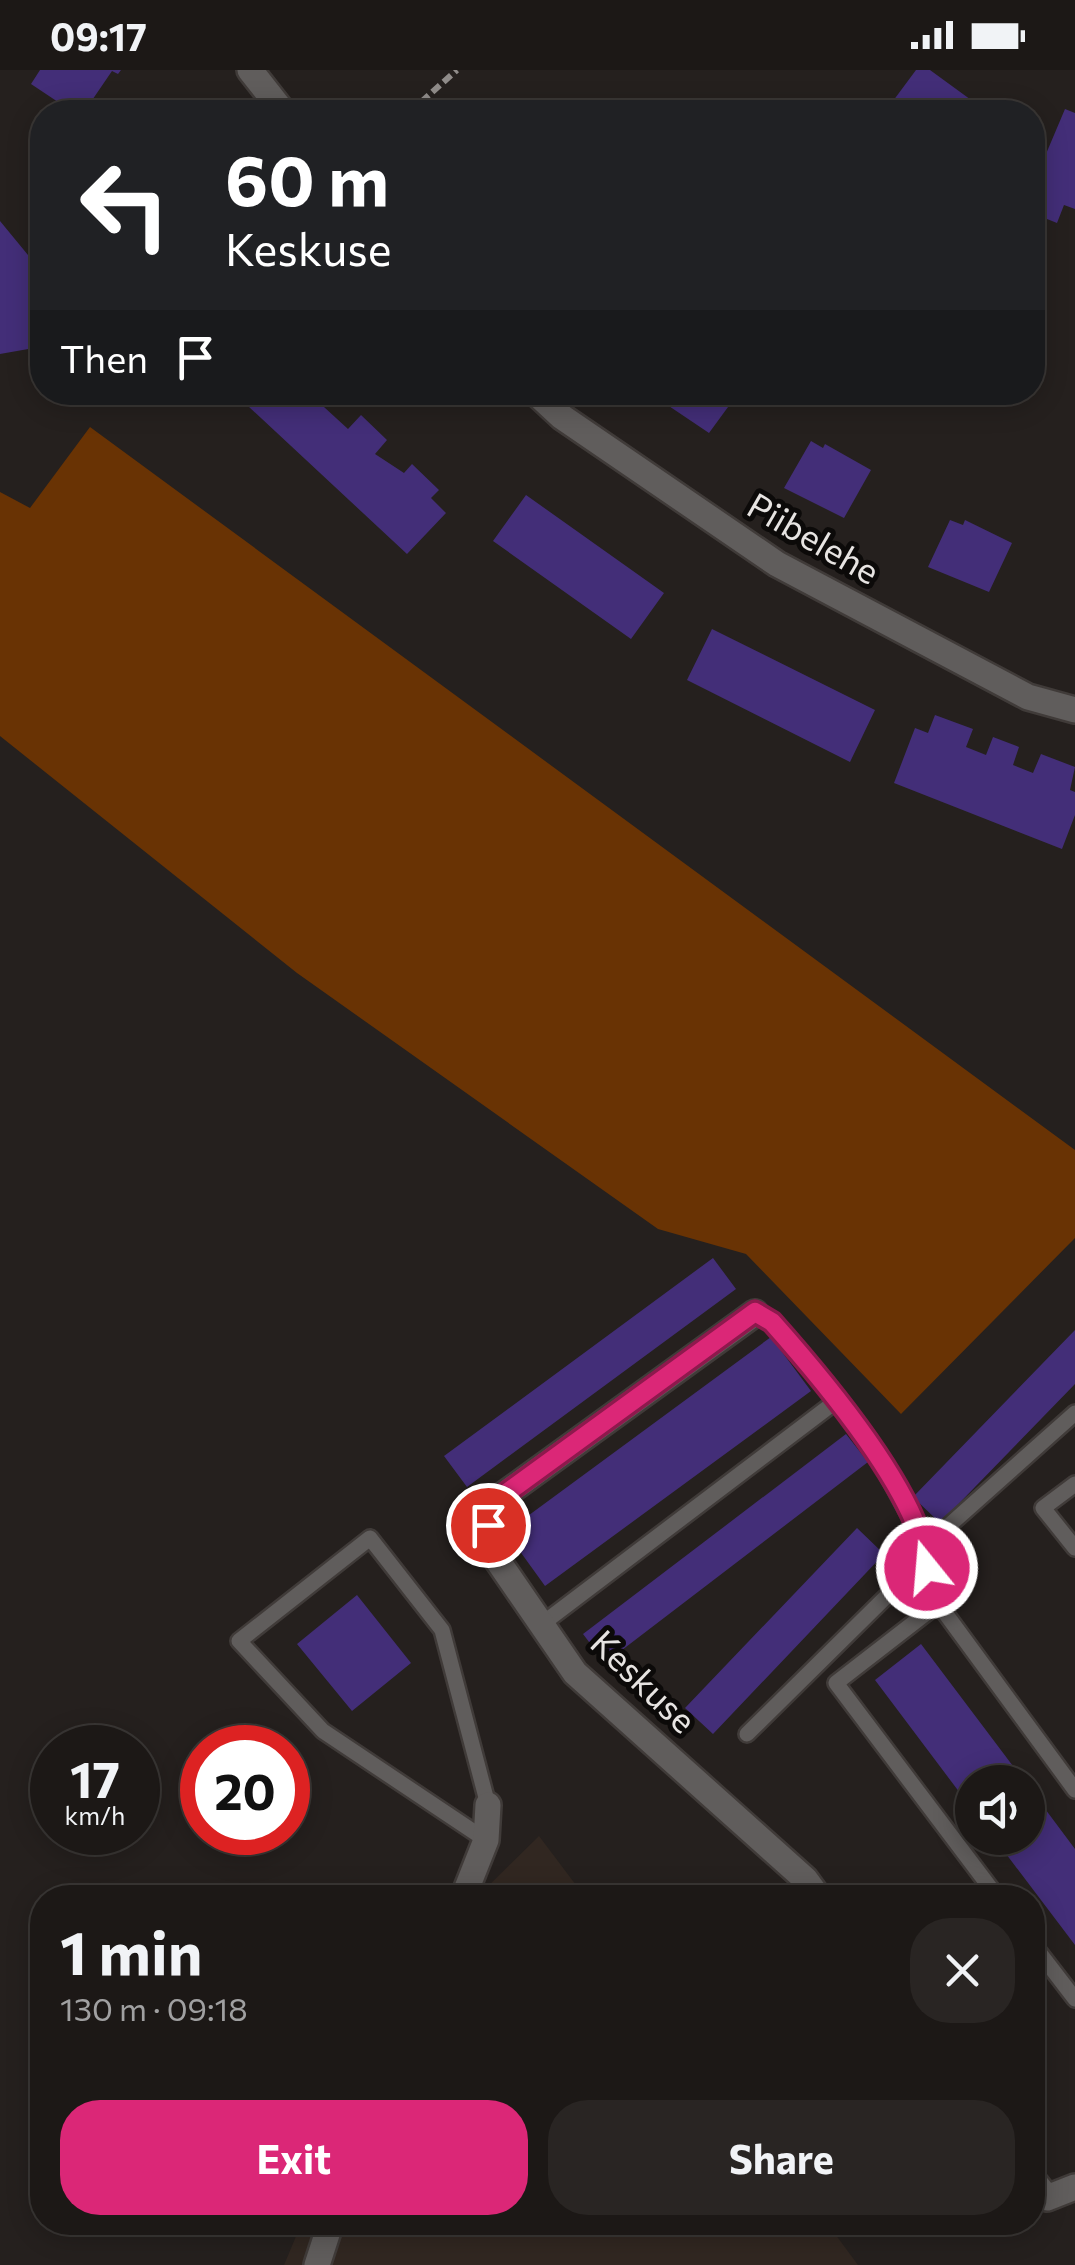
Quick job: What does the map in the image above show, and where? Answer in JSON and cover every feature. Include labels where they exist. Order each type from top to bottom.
[{"type":"street","points":[[250,70],[274,100]]},
{"type":"street","name":"Piibelehe","points":[[549,405],[776,564],[1028,697],[1075,710]]},
{"type":"street","name":"Keskuse","points":[[755,1312],[490,1505],[487,1545],[575,1673],[809,1885]]},
{"type":"street","points":[[467,1885],[486,1840],[488,1805]]},
{"type":"street","points":[[1045,2195],[1075,2187]]},
{"type":"street","points":[[316,2265],[326,2235]]},
{"type":"lane","points":[[755,1312],[772,1322],[866,1435],[926,1546],[933,1597],[1075,1790]]},
{"type":"lane","points":[[542,1624],[835,1402]]},
{"type":"lane","points":[[926,1546],[1075,1413]]},
{"type":"lane","points":[[1075,1484],[1043,1508],[1075,1548]]},
{"type":"lane","points":[[486,1840],[322,1731],[239,1641],[370,1538],[442,1630],[488,1805]]},
{"type":"lane","points":[[747,1734],[900,1583],[933,1597]]},
{"type":"lane","points":[[933,1597],[836,1683],[988,1885]]},
{"type":"lane","points":[[1045,1960],[1075,1999]]},
{"type":"path","points":[[423,100],[457,70]]},
{"type":"shaded area","points":[[90,427],[1075,1150],[1075,1238],[901,1414],[746,1254],[658,1229],[297,973],[0,736],[0,492],[30,508]]},
{"type":"shaded area","points":[[539,1836],[576,1885],[489,1885]]},
{"type":"shaded area","points":[[297,2235],[836,2235],[858,2265],[284,2265]]},
{"type":"building","points":[[40,70],[121,70],[118,74],[112,71],[92,100],[55,100],[31,84]]},
{"type":"building","points":[[916,70],[930,70],[971,100],[894,100]]},
{"type":"building","points":[[1065,109],[1075,113],[1075,209],[1064,205],[1057,223],[1045,218],[1045,156]]},
{"type":"building","points":[[0,221],[30,257],[30,349],[0,354]]},
{"type":"building","points":[[247,405],[326,405],[348,429],[361,415],[387,440],[375,454],[404,473],[412,464],[439,490],[431,498],[446,513],[407,554]]},
{"type":"building","points":[[667,405],[729,405],[709,433]]},
{"type":"building","points":[[811,441],[823,448],[825,444],[871,470],[844,518],[784,488]]},
{"type":"building","points":[[526,495],[664,593],[631,639],[493,541]]},
{"type":"building","points":[[950,520],[963,525],[965,520],[1012,543],[989,592],[928,567]]},
{"type":"building","points":[[712,629],[875,710],[850,762],[687,680]]},
{"type":"building","points":[[935,715],[973,729],[966,747],[986,755],[993,737],[1019,747],[1013,765],[1033,773],[1041,754],[1075,767],[1070,790],[1075,792],[1075,815],[1062,849],[894,783],[915,728],[928,733]]},
{"type":"building","points":[[713,1258],[736,1289],[467,1487],[444,1456]]},
{"type":"building","points":[[1075,1330],[1075,1384],[940,1523],[913,1497]]},
{"type":"building","points":[[771,1337],[811,1391],[545,1586],[506,1532]]},
{"type":"building","points":[[846,1434],[868,1462],[605,1663],[583,1634]]},
{"type":"building","points":[[857,1528],[884,1554],[713,1734],[685,1708]]},
{"type":"building","points":[[357,1595],[411,1663],[352,1711],[297,1644]]},
{"type":"building","points":[[921,1644],[1012,1765],[955,1765],[955,1786],[875,1680]]},
{"type":"building","points":[[1045,1809],[1075,1849],[1075,1945],[1045,1905],[1045,1885],[1030,1885],[1007,1855],[1045,1855]]},
{"type":"route","points":[[488,1525],[490,1505],[755,1312],[772,1322],[866,1435],[926,1546],[927,1568]]}]
